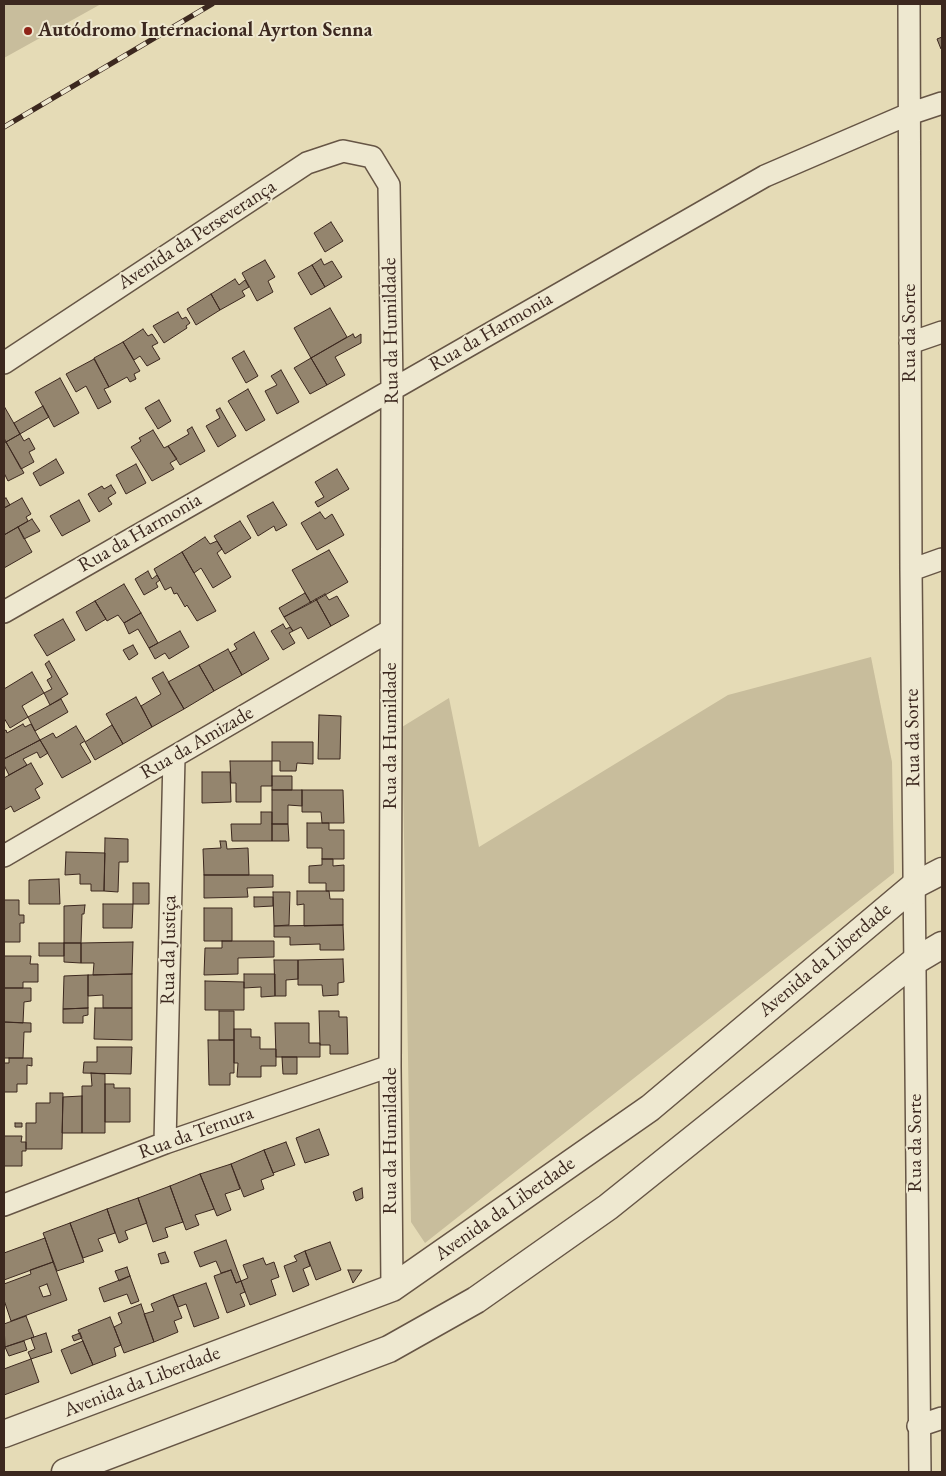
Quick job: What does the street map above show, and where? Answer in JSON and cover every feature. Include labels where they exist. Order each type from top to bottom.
[{"type":"street","name":"Rua da Sorte","points":[[909,4],[911,570],[916,961],[918,1426],[920,1472]]},
{"type":"street","name":"Rua da Harmonia","points":[[4,612],[765,176],[909,114],[942,103]]},
{"type":"street","name":"Avenida da Perseverança","points":[[4,363],[307,163],[343,151],[372,157],[389,184]]},
{"type":"street","name":"Rua da Humildade","points":[[389,184],[392,388],[390,1066],[392,1288]]},
{"type":"street","points":[[910,343],[942,332]]},
{"type":"street","points":[[911,570],[942,559]]},
{"type":"street","name":"Rua da Amizade","points":[[4,856],[391,630]]},
{"type":"street","name":"Rua da Justiça","points":[[165,1143],[174,757]]},
{"type":"street","name":"Avenida da Liberdade","points":[[4,1434],[392,1288],[650,1108],[914,885],[942,871]]},
{"type":"street","points":[[65,1472],[389,1348],[476,1300],[608,1207],[916,961],[942,945]]},
{"type":"street","name":"Rua da Ternura","points":[[4,1205],[165,1143],[390,1066]]},
{"type":"street","points":[[918,1426],[942,1418]]},
{"type":"shaded area","name":"Autódromo Internacional Ayrton Senna","points":[[4,4],[101,4],[4,58]]},
{"type":"shaded area","points":[[871,657],[892,762],[894,873],[425,1243],[411,1222],[402,727],[449,698],[479,847],[728,695]]},
{"type":"building","points":[[942,37],[942,48],[941,49],[937,39]]},
{"type":"building","points":[[331,222],[343,241],[325,252],[314,233]]},
{"type":"building","points":[[321,259],[324,265],[332,261],[342,277],[325,287],[312,265]]},
{"type":"building","points":[[265,260],[275,277],[268,281],[273,292],[257,301],[242,273]]},
{"type":"building","points":[[312,265],[325,287],[311,295],[298,273]]},
{"type":"building","points":[[235,279],[239,285],[245,280],[249,287],[242,291],[245,296],[220,310],[211,294]]},
{"type":"building","points":[[211,294],[220,310],[196,325],[187,309]]},
{"type":"building","points":[[330,308],[347,337],[311,358],[294,328]]},
{"type":"building","points":[[178,312],[182,319],[186,317],[190,323],[186,326],[187,328],[164,343],[153,326]]},
{"type":"building","points":[[143,329],[148,336],[152,334],[158,343],[152,346],[160,359],[147,366],[140,356],[134,360],[123,342]]},
{"type":"building","points":[[353,334],[355,338],[361,334],[361,343],[335,357],[345,375],[327,385],[311,358]]},
{"type":"building","points":[[123,342],[140,371],[134,374],[136,379],[130,382],[127,377],[109,387],[94,358]]},
{"type":"building","points":[[244,351],[258,376],[246,383],[232,358]]},
{"type":"building","points":[[311,358],[327,385],[310,394],[294,368]]},
{"type":"building","points":[[94,359],[109,387],[104,389],[111,402],[98,409],[86,386],[76,392],[66,374]]},
{"type":"building","points":[[281,370],[299,402],[277,414],[265,391],[277,385],[271,376]]},
{"type":"building","points":[[60,378],[79,413],[54,427],[35,392]]},
{"type":"building","points":[[248,389],[265,420],[246,431],[228,401]]},
{"type":"building","points":[[159,400],[171,421],[158,429],[145,408]]},
{"type":"building","points":[[4,406],[20,434],[6,442],[4,438]]},
{"type":"building","points":[[43,406],[49,417],[20,434],[14,423]]},
{"type":"building","points":[[220,408],[236,436],[218,447],[206,426],[220,418],[216,410]]},
{"type":"building","points":[[192,427],[205,451],[180,465],[168,446],[189,434],[187,430]]},
{"type":"building","points":[[153,430],[164,448],[168,446],[177,459],[170,463],[174,469],[152,481],[131,447],[141,441],[139,438]]},
{"type":"building","points":[[20,434],[24,441],[29,438],[35,449],[29,452],[34,462],[21,469],[6,442]]},
{"type":"building","points":[[6,442],[24,473],[8,481],[4,473],[4,443]]},
{"type":"building","points":[[56,459],[64,473],[40,486],[33,473]]},
{"type":"building","points":[[136,464],[146,483],[126,494],[116,475]]},
{"type":"building","points":[[337,469],[349,489],[318,507],[315,502],[324,497],[315,482]]},
{"type":"building","points":[[111,485],[116,493],[108,498],[112,504],[99,512],[88,494],[102,486],[104,489]]},
{"type":"building","points":[[6,498],[10,505],[4,508],[4,499]]},
{"type":"building","points":[[22,498],[31,514],[26,517],[28,521],[4,535],[4,508]]},
{"type":"building","points":[[79,500],[90,521],[62,536],[50,516]]},
{"type":"building","points":[[273,502],[287,525],[276,531],[274,526],[258,536],[247,516]]},
{"type":"building","points":[[320,512],[325,519],[332,514],[344,535],[317,550],[301,523]]},
{"type":"building","points":[[32,519],[40,531],[24,539],[18,527]]},
{"type":"building","points":[[240,521],[251,538],[225,554],[214,536]]},
{"type":"building","points":[[18,527],[32,552],[4,568],[4,535]]},
{"type":"building","points":[[205,537],[210,544],[217,541],[222,549],[217,553],[231,577],[213,588],[201,568],[194,573],[182,552]]},
{"type":"building","points":[[329,550],[348,582],[311,603],[292,570]]},
{"type":"building","points":[[182,552],[216,611],[197,621],[187,605],[185,607],[177,593],[174,594],[171,587],[165,590],[154,569]]},
{"type":"building","points":[[148,571],[152,579],[157,575],[160,580],[156,583],[158,587],[144,595],[135,579]]},
{"type":"building","points":[[124,584],[141,613],[124,623],[118,615],[107,621],[95,601]]},
{"type":"building","points":[[305,593],[311,603],[284,617],[279,608]]},
{"type":"building","points":[[325,594],[329,600],[337,596],[349,616],[331,626],[316,599]]},
{"type":"building","points":[[316,599],[331,626],[308,639],[301,627],[293,631],[284,617]]},
{"type":"building","points":[[95,601],[106,619],[86,631],[76,612]]},
{"type":"building","points":[[141,613],[158,643],[149,648],[138,629],[129,634],[124,623]]},
{"type":"building","points":[[63,619],[75,640],[47,656],[34,635]]},
{"type":"building","points":[[283,624],[286,629],[290,627],[293,631],[289,633],[295,643],[283,650],[271,631]]},
{"type":"building","points":[[180,631],[189,647],[169,659],[165,653],[155,659],[149,648]]},
{"type":"building","points":[[254,632],[269,659],[242,675],[230,653],[237,649],[234,644]]},
{"type":"building","points":[[133,645],[138,654],[129,660],[123,650]]},
{"type":"building","points":[[228,649],[242,675],[214,691],[199,665]]},
{"type":"building","points":[[49,661],[68,694],[50,705],[44,693],[52,689],[47,680],[52,677],[45,664]]},
{"type":"building","points":[[199,665],[214,691],[184,709],[168,682]]},
{"type":"building","points":[[32,672],[44,693],[22,706],[28,717],[10,728],[4,718],[4,689]]},
{"type":"building","points":[[163,672],[184,709],[152,727],[141,706],[161,694],[152,678]]},
{"type":"building","points":[[136,697],[152,727],[123,744],[106,714]]},
{"type":"building","points":[[61,699],[68,712],[35,731],[28,717]]},
{"type":"building","points":[[319,715],[341,716],[340,759],[318,759]]},
{"type":"building","points":[[23,724],[25,727],[31,724],[40,740],[4,759],[4,731],[6,730],[7,733]]},
{"type":"building","points":[[112,725],[123,744],[95,760],[85,742]]},
{"type":"building","points":[[76,726],[85,741],[80,744],[91,762],[62,778],[40,740],[53,733],[56,738]]},
{"type":"building","points":[[40,740],[48,753],[40,758],[37,752],[23,759],[27,765],[9,775],[4,765],[4,759]]},
{"type":"building","points":[[272,742],[313,742],[313,764],[297,763],[296,771],[280,771],[280,761],[272,761]]},
{"type":"building","points":[[230,761],[272,761],[272,786],[261,786],[261,802],[236,802],[236,783],[231,783]]},
{"type":"building","points":[[31,763],[43,784],[35,789],[40,798],[14,812],[11,806],[4,810],[4,778]]},
{"type":"building","points":[[202,772],[230,772],[231,802],[202,803]]},
{"type":"building","points":[[272,776],[292,776],[292,790],[272,790]]},
{"type":"building","points":[[272,790],[302,790],[302,806],[288,805],[288,824],[272,824]]},
{"type":"building","points":[[302,790],[343,790],[344,823],[322,823],[321,812],[302,812]]},
{"type":"building","points":[[261,812],[272,812],[272,841],[232,841],[231,824],[261,824]]},
{"type":"building","points":[[307,823],[329,823],[329,830],[344,830],[344,859],[322,859],[322,848],[307,848]]},
{"type":"building","points":[[272,824],[288,824],[289,841],[272,841]]},
{"type":"building","points":[[105,838],[128,839],[128,862],[119,862],[118,892],[104,891]]},
{"type":"building","points":[[220,841],[226,841],[227,849],[248,848],[249,875],[204,875],[203,849],[221,848]]},
{"type":"building","points":[[66,852],[105,853],[104,891],[91,891],[91,884],[80,884],[80,874],[65,875]]},
{"type":"building","points":[[322,859],[333,859],[333,866],[344,865],[344,891],[326,891],[326,883],[309,883],[309,866],[322,865]]},
{"type":"building","points":[[204,875],[273,875],[273,887],[247,888],[248,897],[204,898]]},
{"type":"building","points":[[59,879],[60,904],[29,904],[29,880]]},
{"type":"building","points":[[133,883],[149,883],[149,904],[133,904]]},
{"type":"building","points":[[297,891],[329,891],[330,899],[343,899],[343,925],[304,926],[304,904],[297,905]]},
{"type":"building","points":[[273,892],[290,892],[289,925],[274,926]]},
{"type":"building","points":[[254,897],[273,897],[273,906],[254,907]]},
{"type":"building","points":[[4,900],[19,900],[19,915],[24,915],[24,923],[20,923],[20,942],[4,942]]},
{"type":"building","points":[[103,904],[133,904],[132,928],[103,928]]},
{"type":"building","points":[[85,905],[84,914],[82,914],[81,943],[64,943],[64,906]]},
{"type":"building","points":[[204,908],[232,908],[232,941],[204,941]]},
{"type":"building","points":[[343,925],[344,950],[320,950],[320,944],[290,945],[290,937],[274,937],[274,926]]},
{"type":"building","points":[[222,941],[274,941],[274,957],[238,958],[238,974],[204,975],[205,948],[222,948]]},
{"type":"building","points":[[133,942],[132,974],[93,975],[94,963],[81,963],[81,943]]},
{"type":"building","points":[[39,943],[64,943],[64,956],[39,956]]},
{"type":"building","points":[[64,943],[81,943],[81,963],[64,962]]},
{"type":"building","points":[[4,956],[31,956],[30,964],[38,964],[38,982],[23,982],[23,988],[4,988]]},
{"type":"building","points":[[343,959],[344,982],[338,983],[338,995],[323,996],[322,985],[298,985],[298,960]]},
{"type":"building","points":[[274,960],[298,960],[298,979],[286,980],[286,996],[275,996]]},
{"type":"building","points":[[132,974],[132,1008],[103,1008],[103,995],[88,996],[88,975]]},
{"type":"building","points":[[244,974],[275,974],[275,996],[261,997],[261,987],[244,988]]},
{"type":"building","points":[[88,975],[88,1008],[63,1009],[64,976]]},
{"type":"building","points":[[205,981],[244,982],[244,1010],[205,1010]]},
{"type":"building","points":[[4,988],[31,988],[31,1001],[24,1002],[23,1023],[4,1022]]},
{"type":"building","points":[[88,1008],[88,1015],[83,1016],[83,1023],[63,1023],[63,1009]]},
{"type":"building","points":[[95,1008],[132,1008],[132,1040],[94,1039]]},
{"type":"building","points":[[219,1011],[234,1011],[234,1040],[219,1040]]},
{"type":"building","points":[[319,1011],[339,1011],[339,1017],[347,1017],[348,1054],[330,1054],[330,1045],[320,1045]]},
{"type":"building","points":[[4,1022],[31,1023],[31,1032],[24,1032],[23,1058],[4,1058]]},
{"type":"building","points":[[275,1023],[309,1023],[309,1043],[320,1043],[320,1057],[276,1057]]},
{"type":"building","points":[[234,1029],[251,1029],[251,1037],[260,1037],[260,1049],[276,1049],[276,1066],[261,1066],[261,1077],[237,1077],[238,1063],[234,1063]]},
{"type":"building","points":[[208,1040],[234,1040],[234,1073],[230,1073],[230,1085],[209,1085]]},
{"type":"building","points":[[97,1047],[132,1047],[131,1074],[83,1073],[84,1062],[97,1062]]},
{"type":"building","points":[[282,1057],[297,1057],[297,1074],[283,1074]]},
{"type":"building","points":[[9,1058],[32,1058],[32,1066],[27,1065],[27,1084],[17,1084],[17,1092],[4,1092],[4,1063],[9,1063]]},
{"type":"building","points":[[91,1073],[105,1074],[105,1133],[82,1133],[82,1086],[92,1086]]},
{"type":"building","points":[[105,1084],[114,1084],[114,1088],[130,1088],[130,1122],[105,1122]]},
{"type":"building","points":[[50,1093],[63,1093],[62,1149],[26,1149],[26,1123],[36,1123],[36,1103],[50,1103]]},
{"type":"building","points":[[82,1096],[82,1133],[62,1133],[63,1097]]},
{"type":"building","points":[[15,1123],[22,1123],[22,1127],[15,1127]]},
{"type":"building","points":[[319,1129],[329,1155],[305,1163],[296,1138]]},
{"type":"building","points":[[4,1136],[22,1136],[21,1142],[26,1142],[26,1151],[22,1151],[22,1166],[4,1166]]},
{"type":"building","points":[[286,1142],[295,1165],[273,1173],[264,1150]]},
{"type":"building","points":[[264,1150],[274,1175],[261,1180],[264,1189],[244,1197],[231,1164]]},
{"type":"building","points":[[231,1164],[240,1189],[225,1194],[231,1210],[217,1216],[200,1174]]},
{"type":"building","points":[[200,1174],[214,1209],[195,1215],[199,1225],[186,1230],[170,1186]]},
{"type":"building","points":[[170,1186],[183,1222],[165,1228],[168,1237],[153,1242],[138,1198]]},
{"type":"building","points":[[362,1188],[363,1198],[356,1201],[353,1192]]},
{"type":"building","points":[[138,1198],[147,1223],[125,1231],[128,1239],[119,1243],[107,1209]]},
{"type":"building","points":[[107,1209],[115,1233],[98,1239],[103,1251],[83,1258],[70,1223]]},
{"type":"building","points":[[70,1223],[84,1262],[57,1271],[43,1233]]},
{"type":"building","points":[[45,1238],[53,1262],[4,1280],[4,1253]]},
{"type":"building","points":[[226,1240],[241,1281],[236,1283],[231,1270],[221,1273],[216,1261],[200,1267],[194,1252]]},
{"type":"building","points":[[330,1242],[341,1270],[316,1280],[305,1251]]},
{"type":"building","points":[[305,1251],[310,1266],[303,1269],[309,1285],[293,1292],[284,1266],[297,1261],[294,1256]]},
{"type":"building","points":[[165,1252],[169,1262],[161,1264],[158,1254]]},
{"type":"building","points":[[263,1258],[266,1265],[274,1262],[279,1277],[271,1280],[276,1295],[250,1305],[241,1281],[248,1278],[243,1265]]},
{"type":"building","points":[[53,1262],[67,1300],[11,1321],[4,1300],[4,1284],[31,1274],[30,1270]]},
{"type":"building","points":[[127,1267],[130,1276],[119,1281],[115,1271]]},
{"type":"building","points":[[231,1270],[236,1283],[241,1281],[245,1292],[240,1294],[245,1306],[227,1313],[214,1276]]},
{"type":"building","points":[[348,1270],[362,1270],[353,1283]]},
{"type":"building","points":[[130,1276],[139,1301],[131,1304],[127,1294],[104,1302],[99,1288]]},
{"type":"building","points":[[206,1283],[219,1318],[194,1327],[186,1304],[178,1307],[173,1295]]},
{"type":"building","points":[[47,1284],[51,1295],[43,1297],[39,1287]]},
{"type":"building","points":[[173,1295],[182,1318],[174,1321],[178,1332],[154,1342],[144,1314],[154,1311],[151,1304]]},
{"type":"building","points":[[141,1304],[154,1342],[124,1353],[114,1327],[122,1323],[118,1313]]},
{"type":"building","points":[[26,1316],[34,1337],[5,1347],[4,1324]]},
{"type":"building","points":[[110,1317],[121,1345],[114,1348],[116,1356],[93,1365],[78,1330]]},
{"type":"building","points":[[46,1333],[52,1352],[31,1359],[28,1352],[35,1349],[31,1338]]},
{"type":"building","points":[[80,1333],[82,1338],[74,1341],[72,1336]]},
{"type":"building","points":[[24,1341],[27,1350],[9,1356],[5,1347]]},
{"type":"building","points":[[83,1341],[93,1365],[71,1374],[61,1350]]},
{"type":"building","points":[[31,1359],[39,1382],[4,1395],[4,1369]]},
{"type":"railway","points":[[4,127],[212,4]]},
{"type":"place","name":"Autódromo Internacional Ayrton Senna","points":[[28,31]]}]
